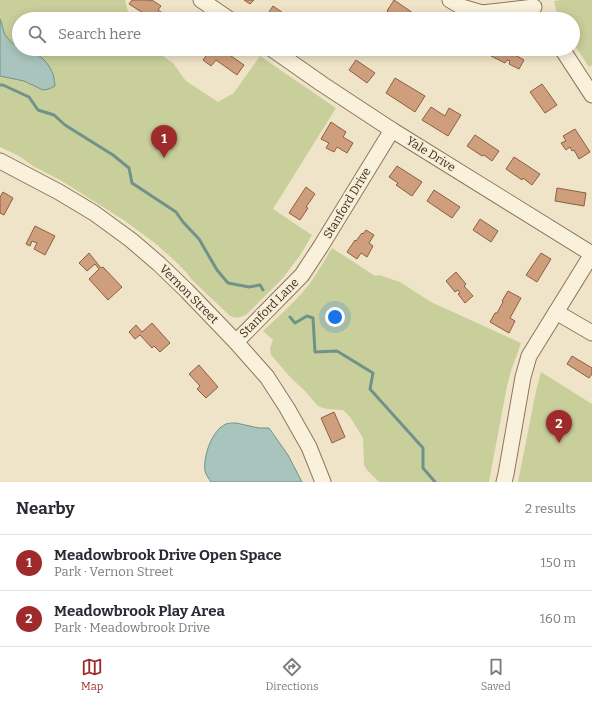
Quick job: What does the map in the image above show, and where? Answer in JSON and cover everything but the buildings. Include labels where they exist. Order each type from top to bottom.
[{"type":"street","points":[[201,0],[219,12]]},
{"type":"street","points":[[450,0],[462,7],[479,12]]},
{"type":"street","points":[[496,12],[537,9]]},
{"type":"street","name":"Yale Drive","points":[[282,56],[392,130],[592,254]]},
{"type":"street","points":[[567,56],[592,95]]},
{"type":"street","name":"Stanford Drive","points":[[302,275],[392,130]]},
{"type":"street","name":"Vernon Street","points":[[0,161],[59,192],[94,213],[131,240],[163,268],[236,342],[267,377],[287,408],[309,447],[323,482]]},
{"type":"street","points":[[504,482],[523,377],[529,356],[592,254]]},
{"type":"street","name":"Stanford Lane","points":[[236,342],[302,275]]},
{"type":"street","points":[[556,312],[592,333]]},
{"type":"green space","points":[[0,0],[125,0],[128,12],[12,12],[12,56],[163,56],[173,63],[186,81],[218,102],[233,94],[260,56],[336,108],[273,209],[312,235],[301,254],[283,278],[247,314],[238,318],[229,315],[191,279],[175,261],[156,244],[125,221],[62,181],[33,166],[19,156],[0,147]]},
{"type":"green space","points":[[592,0],[592,65],[589,67],[580,54],[580,12],[557,12],[554,1]]},
{"type":"green space","points":[[332,248],[372,274],[400,282],[431,302],[521,343],[507,386],[489,482],[379,482],[364,465],[363,438],[350,417],[343,410],[327,409],[317,405],[271,355],[270,348],[273,340],[263,331],[307,287]]},
{"type":"green space","points":[[541,372],[592,404],[592,482],[518,482]]},
{"type":"water","points":[[0,19],[5,35],[12,42],[12,56],[39,56],[50,67],[55,86],[43,90],[24,81],[0,76]]},
{"type":"water","points":[[236,423],[259,428],[269,428],[288,455],[302,482],[211,482],[205,472],[205,458],[207,451],[213,438],[221,427],[227,424]]},
{"type":"waterway","points":[[0,85],[29,97],[38,110],[54,115],[65,125],[113,155],[129,168],[132,183],[176,212],[199,239],[217,270],[228,283],[249,287],[260,285],[263,290]]},
{"type":"waterway","points":[[290,317],[295,323],[307,316],[313,318],[315,352],[337,351],[373,373],[370,389],[423,448],[423,468],[435,482]]},
{"type":"place","name":"Meadowbrook Drive Open Space","points":[[164,158]]},
{"type":"place","name":"Meadowbrook Play Area","points":[[559,443]]}]
